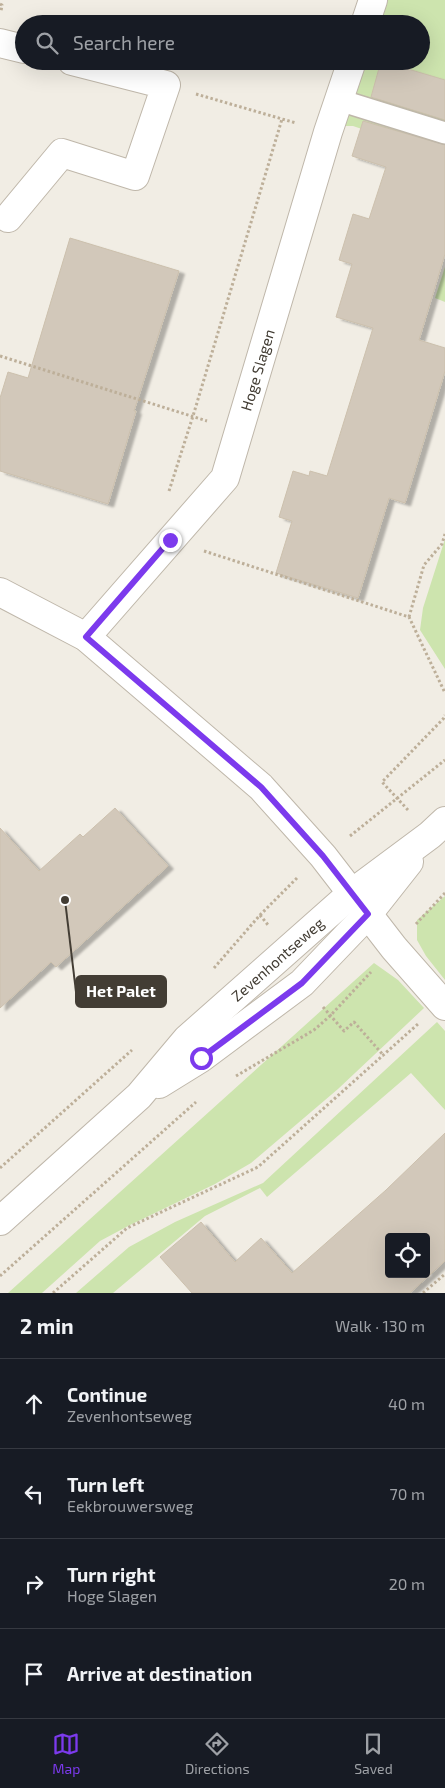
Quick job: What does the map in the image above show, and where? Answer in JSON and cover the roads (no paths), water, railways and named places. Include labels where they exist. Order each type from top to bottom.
[{"type":"street","points":[[368,15],[373,0]]},
{"type":"street","points":[[0,43],[15,47]]},
{"type":"street","points":[[8,218],[62,153],[135,176],[166,85],[107,70]]},
{"type":"street","name":"Hoge Slagen","points":[[86,637],[225,478],[328,132],[349,70]]},
{"type":"street","points":[[0,593],[86,637],[261,787],[323,856],[394,948],[444,1004]]},
{"type":"street","name":"Zevenhontseweg","points":[[0,1221],[139,1096],[188,1039],[360,904],[438,828]]},
{"type":"lane","points":[[339,100],[445,132]]},
{"type":"place","name":"Het Palet","points":[[65,900]]}]
